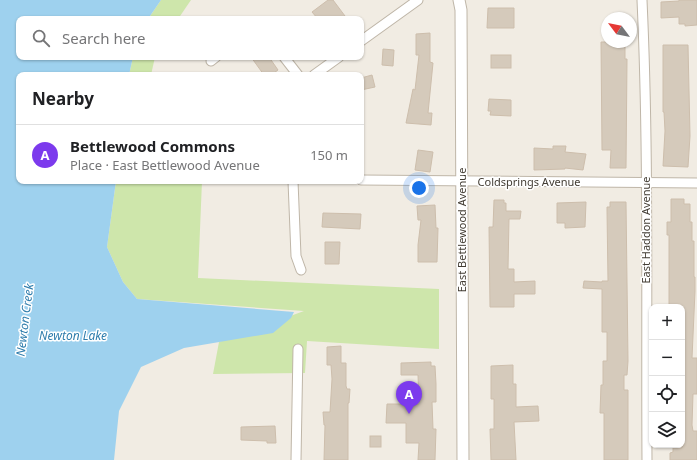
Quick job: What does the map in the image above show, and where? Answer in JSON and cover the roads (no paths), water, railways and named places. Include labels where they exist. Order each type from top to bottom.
[{"type":"street","points":[[364,39],[418,0]]},
{"type":"street","name":"East Bettlewood Avenue","points":[[459,0],[461,10],[463,460]]},
{"type":"street","name":"East Haddon Avenue","points":[[642,0],[646,182],[647,460]]},
{"type":"street","points":[[286,60],[296,72]]},
{"type":"street","points":[[318,72],[335,60]]},
{"type":"street","name":"Coldsprings Avenue","points":[[364,180],[697,183]]},
{"type":"street","points":[[293,184],[296,256],[301,270]]},
{"type":"street","points":[[296,460],[298,349]]},
{"type":"water","name":"Newton Lake","points":[[0,0],[161,0],[150,16],[16,16],[16,60],[132,60],[130,72],[16,72],[16,184],[116,184],[107,247],[123,282],[137,299],[294,312],[291,318],[273,333],[184,348],[141,367],[119,411],[114,460],[0,460]]},
{"type":"place","name":"Bettlewood Commons","points":[[409,414]]},
{"type":"water label","name":"Newton Creek","points":[[25,320]]}]
